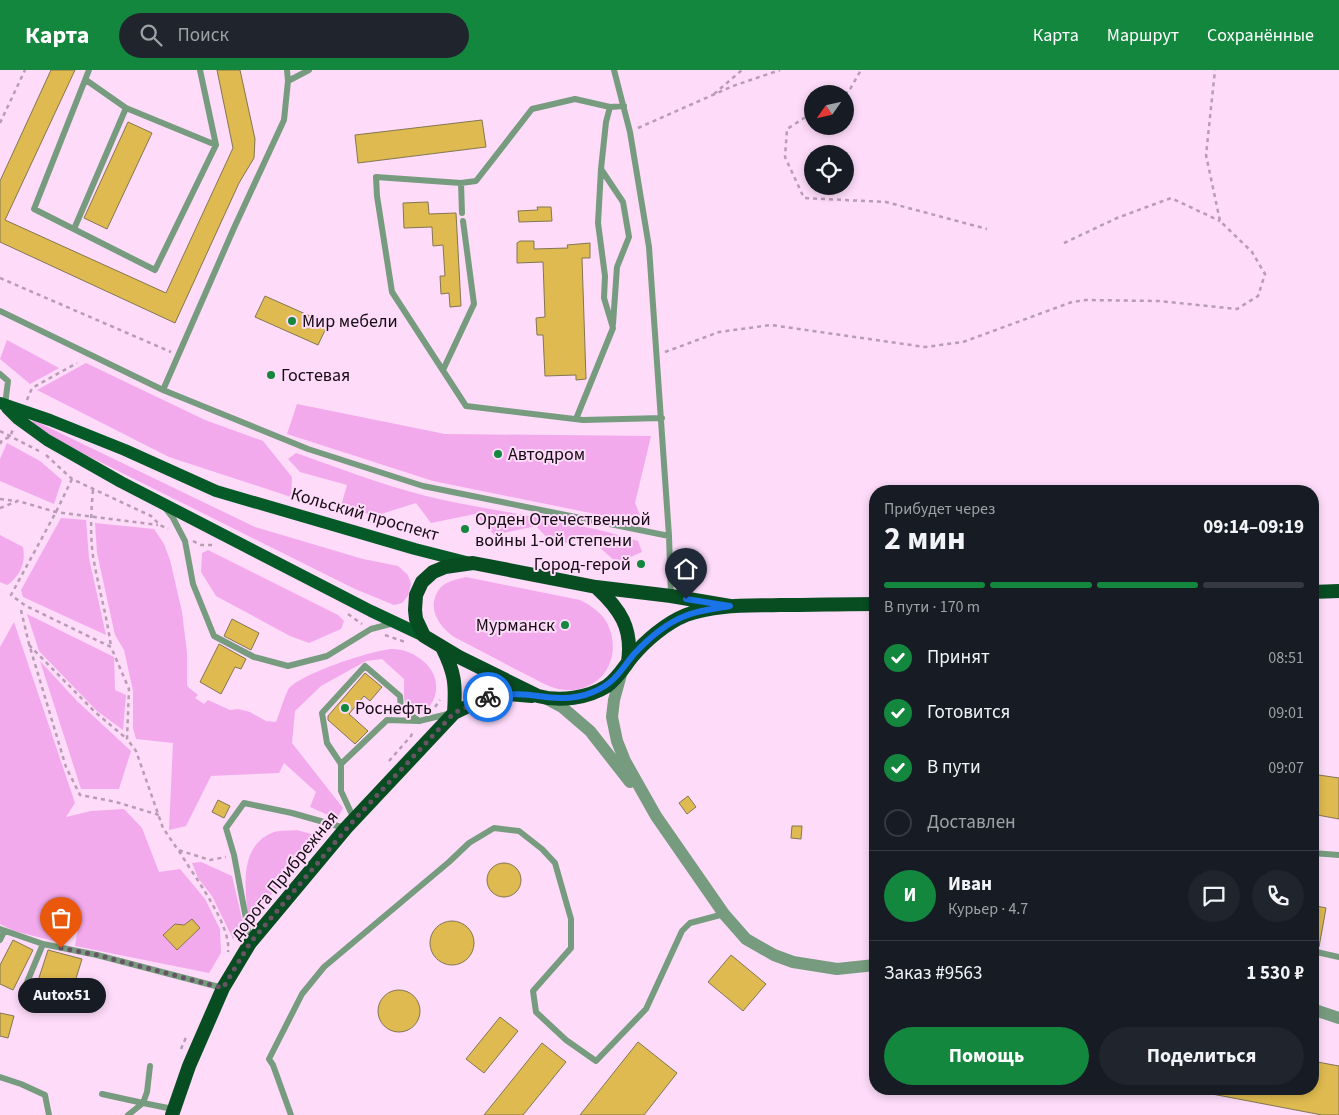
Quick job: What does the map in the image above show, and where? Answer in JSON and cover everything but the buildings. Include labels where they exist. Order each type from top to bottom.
[{"type":"highway","name":"Кольский проспект","points":[[473,563],[596,587],[671,596],[730,606]]},
{"type":"highway","points":[[424,636],[416,618],[415,610],[416,595],[422,582],[433,572],[445,567],[473,563]]},
{"type":"highway","points":[[596,587],[612,602],[622,616],[627,630],[630,649],[625,667]]},
{"type":"highway","points":[[1319,592],[1339,591]]},
{"type":"highway","points":[[454,713],[487,697],[507,694],[562,699],[591,694],[608,685],[644,644],[672,622],[685,616],[730,606],[869,604]]},
{"type":"highway","name":"Кольский проспект","points":[[424,636],[442,647],[542,697]]},
{"type":"highway","points":[[442,647],[452,667],[456,687],[454,713]]},
{"type":"highway","name":"дорога Прибрежная","points":[[173,1112],[189,1066],[223,988],[250,943],[350,824],[454,713]]},
{"type":"main road","name":"Кольский проспект","points":[[2,405],[20,415],[48,440],[159,502],[424,636]]},
{"type":"main road","name":"Кольский проспект","points":[[20,415],[50,420],[124,450],[216,491],[415,549],[473,563]]},
{"type":"street","points":[[625,667],[614,700],[612,716],[617,741],[625,760],[655,814]]},
{"type":"street","points":[[542,697],[562,707],[590,731],[655,814],[724,914],[746,939],[774,955],[793,962],[837,968],[869,965]]},
{"type":"street","points":[[1319,1011],[1339,1018]]},
{"type":"lane","points":[[89,70],[34,209],[155,270],[216,145],[200,70]]},
{"type":"lane","points":[[163,390],[284,120],[288,70]]},
{"type":"lane","points":[[288,81],[309,70]]},
{"type":"lane","points":[[614,70],[630,132],[649,247],[662,418],[671,596]]},
{"type":"lane","points":[[86,80],[126,108],[216,145]]},
{"type":"lane","points":[[624,106],[610,108],[575,99],[532,109],[476,181],[461,183],[376,177],[377,196],[392,292],[466,406],[576,419],[662,418]]},
{"type":"lane","points":[[74,229],[126,108]]},
{"type":"lane","points":[[610,108],[606,122],[600,169],[598,223],[605,276],[604,298],[613,328]]},
{"type":"lane","points":[[576,419],[613,328],[617,267],[629,236],[623,202],[600,169]]},
{"type":"lane","points":[[461,183],[462,213]]},
{"type":"lane","points":[[443,370],[474,304],[463,221]]},
{"type":"lane","points":[[0,311],[163,390],[308,449],[423,486],[669,536]]},
{"type":"lane","points":[[0,374],[8,381],[2,405]]},
{"type":"lane","points":[[159,502],[173,518],[185,541],[192,584],[214,636],[254,657],[288,666],[327,656],[371,629],[395,622]]},
{"type":"lane","points":[[250,943],[234,855],[226,828],[244,803],[350,824],[342,791],[341,764],[327,743],[322,713],[365,666],[400,696],[401,708],[418,721]]},
{"type":"lane","points":[[341,764],[387,720],[418,721],[454,713]]},
{"type":"lane","points":[[291,1115],[273,1065],[269,1059],[302,994],[324,967],[469,843],[494,828],[519,831],[542,849],[555,863],[571,919],[571,948],[533,991],[536,1012],[566,1040],[596,1062],[646,1010],[682,931],[690,923],[724,914]]},
{"type":"lane","points":[[1319,854],[1339,855]]},
{"type":"lane","points":[[0,940],[2,930],[42,944],[97,955],[223,988]]},
{"type":"lane","points":[[25,987],[42,944]]},
{"type":"lane","points":[[1319,953],[1339,958]]},
{"type":"lane","points":[[128,1115],[143,1103],[147,1092],[150,1066]]},
{"type":"lane","points":[[0,1077],[21,1084],[45,1096],[49,1115]]},
{"type":"lane","points":[[102,1094],[173,1112]]},
{"type":"path","points":[[0,123],[25,70]]},
{"type":"path","points":[[711,96],[742,70]]},
{"type":"path","points":[[630,132],[711,96],[780,70]]},
{"type":"path","points":[[852,85],[861,70]]},
{"type":"path","points":[[1215,70],[1206,156],[1220,221]]},
{"type":"path","points":[[804,118],[786,129],[785,157],[804,198],[886,202],[987,229]]},
{"type":"path","points":[[657,355],[719,332],[771,325],[925,347],[963,342],[1072,302],[1086,300],[1158,301],[1237,309],[1258,296],[1265,274],[1252,252],[1220,221],[1171,198],[1117,218],[1064,243]]},
{"type":"path","points":[[0,278],[178,355]]},
{"type":"path","points":[[0,444],[2,440],[10,437],[32,388],[77,363]]},
{"type":"path","points":[[0,431],[44,453],[72,479],[151,516],[160,525]]},
{"type":"path","points":[[72,479],[10,595],[26,606],[111,647]]},
{"type":"path","points":[[93,490],[91,517],[93,556],[109,627],[111,647],[129,689],[127,739]]},
{"type":"path","points":[[0,499],[18,501],[56,512],[160,525],[201,545],[213,545],[222,549]]},
{"type":"path","points":[[0,508],[18,501]]},
{"type":"path","points":[[21,610],[29,644],[66,767],[80,795],[116,802],[159,815]]},
{"type":"path","points":[[341,610],[371,629],[410,645]]},
{"type":"path","points":[[29,644],[95,712],[127,739],[136,751],[163,828],[211,901],[224,930],[229,946],[228,957]]},
{"type":"path","points":[[441,692],[440,700],[454,713]]},
{"type":"path","points":[[178,850],[210,860],[234,855]]},
{"type":"shaded area","points":[[7,340],[59,368],[30,384],[0,359]]},
{"type":"shaded area","points":[[86,363],[205,420],[263,441],[292,477],[291,497],[169,457],[37,390]]},
{"type":"shaded area","name":"Автодром","points":[[297,404],[445,434],[651,436],[635,503],[640,515],[625,520],[433,481],[287,434]]},
{"type":"shaded area","points":[[33,420],[255,527],[363,559],[398,566],[408,575],[411,584],[408,596],[402,603],[394,605],[355,589],[86,455],[31,425]]},
{"type":"shaded area","points":[[7,443],[40,461],[62,480],[54,504],[0,481],[0,459]]},
{"type":"shaded area","points":[[296,453],[410,492],[612,533],[638,541],[642,552],[617,563],[589,538],[554,545],[536,526],[494,535],[475,514],[431,523],[416,503],[375,516],[341,506],[347,485],[300,472],[288,459]]},
{"type":"shaded area","points":[[61,518],[86,520],[89,558],[106,635],[23,597],[21,590]]},
{"type":"shaded area","points":[[95,523],[154,529],[164,544],[170,560],[182,612],[187,653],[187,685],[198,695],[195,698],[204,704],[208,700],[230,710],[238,709],[250,712],[266,721],[276,722],[288,690],[294,684],[320,670],[354,658],[384,650],[400,650],[415,655],[432,671],[435,678],[436,694],[428,708],[422,713],[410,709],[406,705],[404,679],[382,659],[366,661],[321,686],[295,711],[292,743],[343,808],[337,819],[310,807],[316,792],[284,763],[279,773],[211,776],[186,826],[169,830],[173,743],[136,739],[133,728],[133,691],[124,650],[115,635],[97,553]]},
{"type":"shaded area","points":[[0,535],[23,547],[24,553],[23,564],[19,573],[7,585],[0,582]]},
{"type":"shaded area","points":[[208,550],[338,615],[344,621],[341,629],[309,643],[290,636],[216,596],[201,572],[202,553]]},
{"type":"shaded area","points":[[466,577],[580,600],[592,607],[606,621],[612,637],[611,661],[606,671],[599,679],[578,689],[565,690],[554,688],[454,637],[439,621],[434,608],[434,601],[436,594],[443,585]]},
{"type":"shaded area","points":[[27,614],[114,657],[115,690],[126,695],[123,730],[97,711],[39,651]]},
{"type":"shaded area","points":[[14,622],[75,803],[66,817],[91,811],[124,809],[142,828],[159,872],[180,869],[205,899],[220,929],[221,953],[209,973],[75,946],[78,928],[63,925],[58,942],[14,931],[0,924],[0,647]]},
{"type":"shaded area","points":[[40,661],[77,701],[131,751],[119,789],[81,789]]},
{"type":"shaded area","points":[[297,830],[322,837],[248,921],[246,870],[254,847],[262,839],[274,832]]},
{"type":"shaded area","points":[[201,862],[232,876],[243,923],[233,939],[212,896],[198,878],[192,863]]},
{"type":"way so far","points":[[61,948],[97,955],[223,988],[250,943],[346,828],[454,713],[488,697]]},
{"type":"place","name":"Мир мебели","points":[[292,321]]},
{"type":"place","name":"Гостевая","points":[[271,375]]},
{"type":"place","name":"Автодром","points":[[498,454]]},
{"type":"place","name":"Орден Отечественной войны 1-ой степени","points":[[465,529]]},
{"type":"place","name":"Город-герой","points":[[641,564]]},
{"type":"place","name":"Мурманск","points":[[565,625]]},
{"type":"place","name":"Роснефть","points":[[345,708]]},
{"type":"place","name":"Autox51","points":[[61,948]]},
{"type":"route","points":[[488,697],[507,694],[562,699],[591,694],[608,685],[622,672],[644,644],[672,622],[699,612],[730,606],[686,599]]}]
